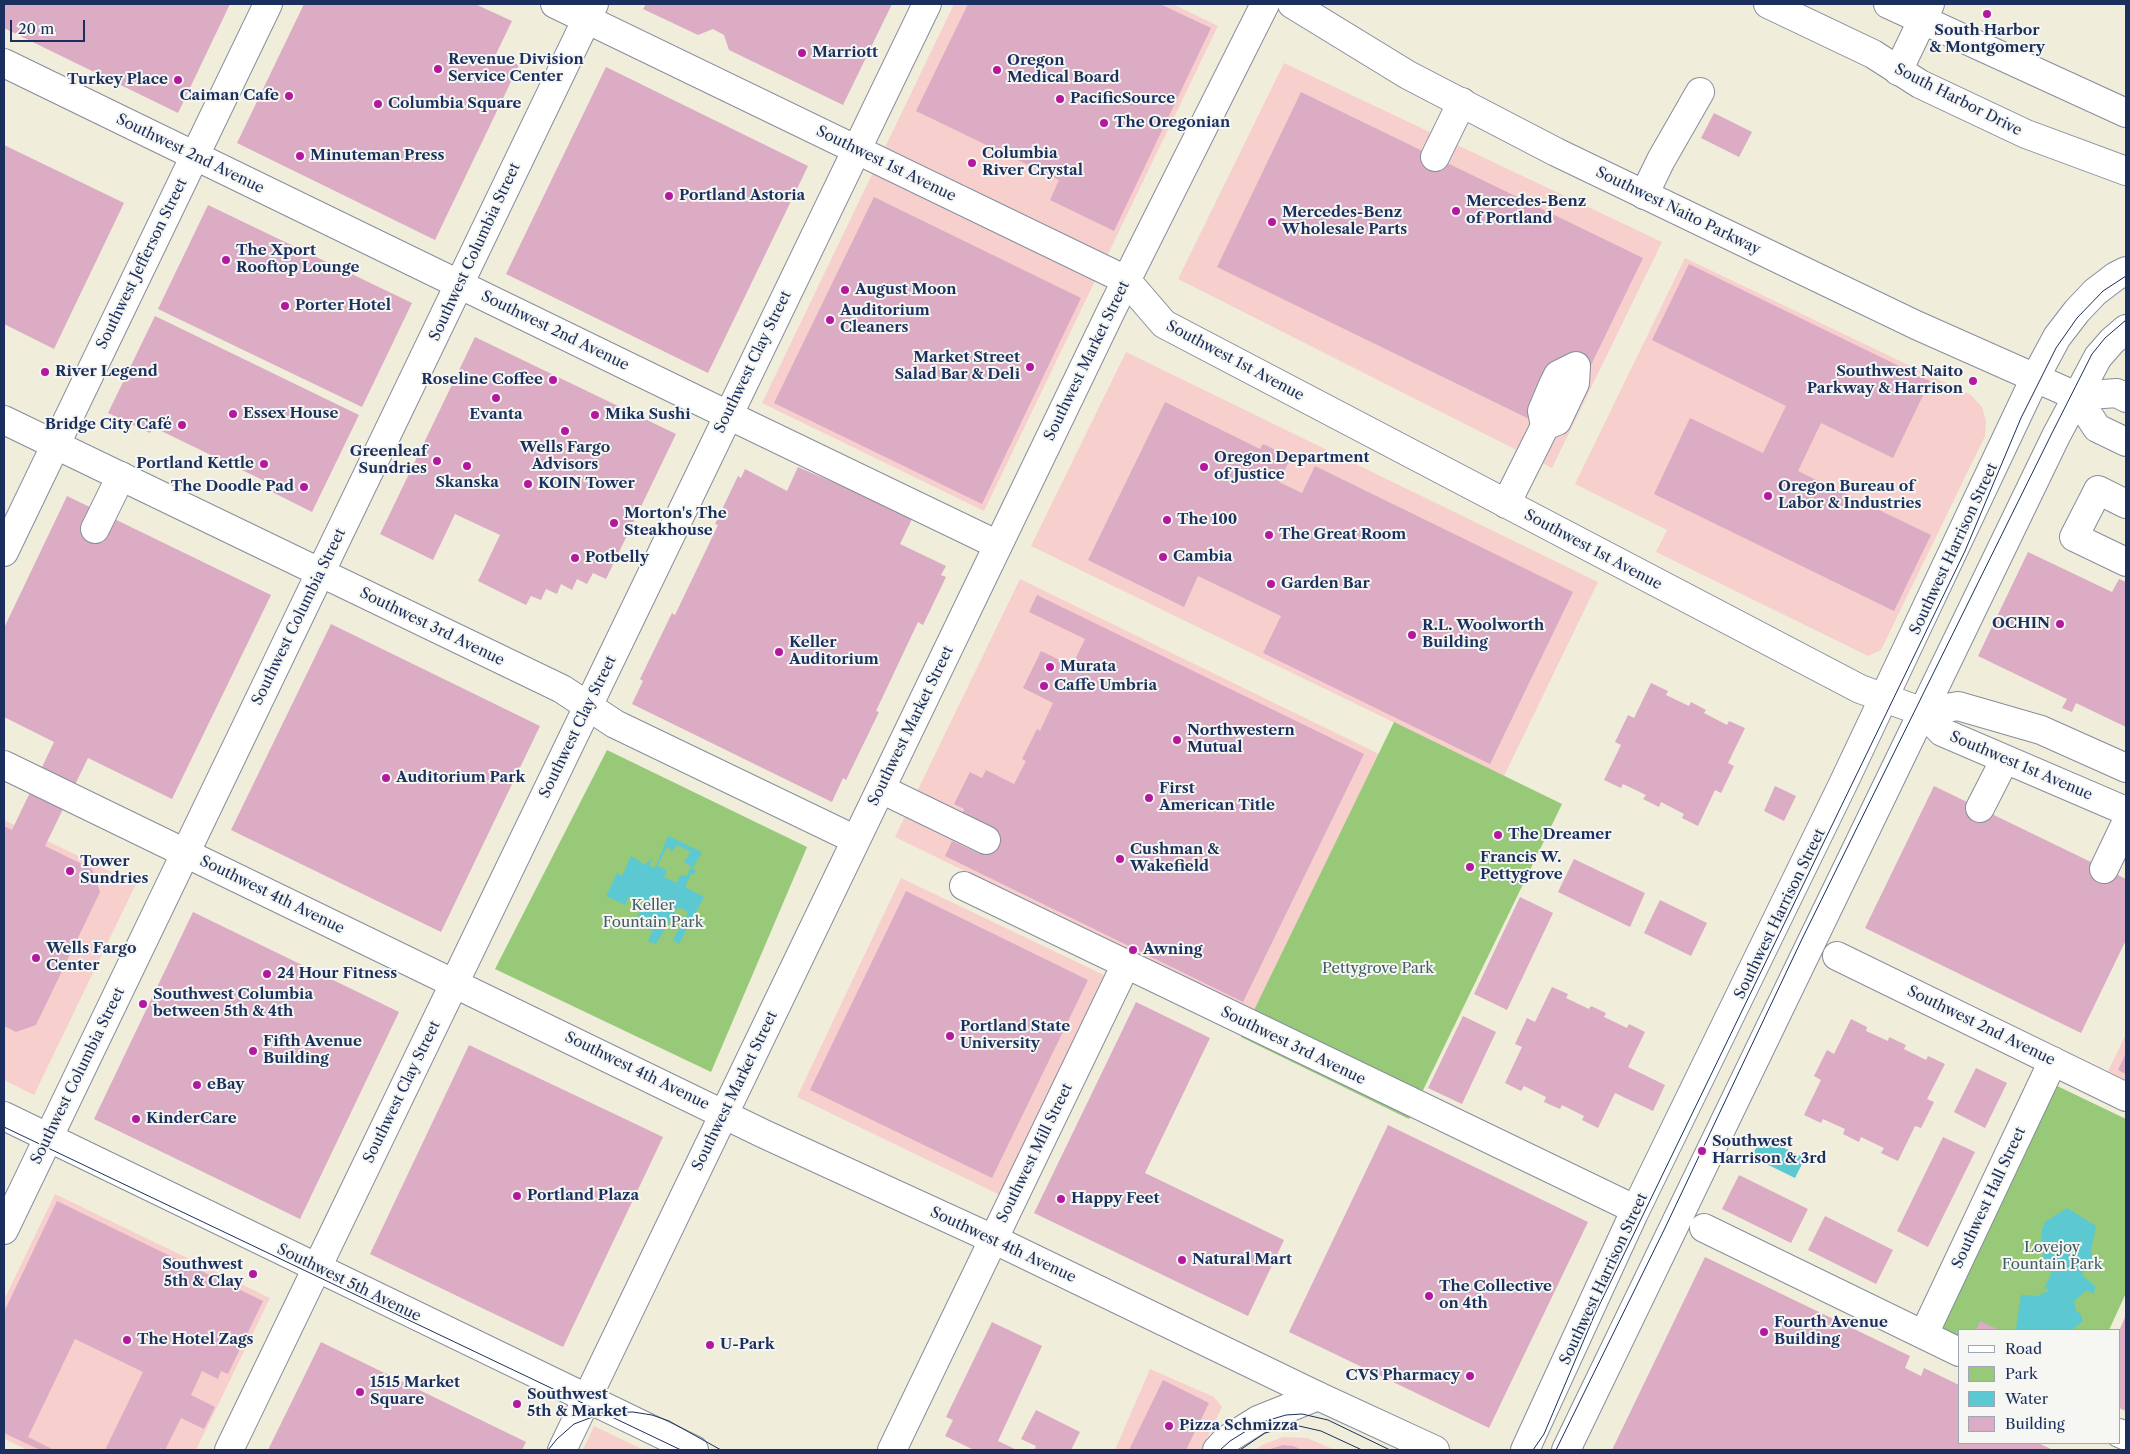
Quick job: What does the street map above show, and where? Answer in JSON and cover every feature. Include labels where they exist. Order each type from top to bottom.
[{"type":"main road","name":"Southwest Jefferson Street","points":[[4,552],[268,4]]},
{"type":"main road","name":"Southwest 1st Avenue","points":[[555,4],[591,12],[856,150],[1126,280],[1164,324],[1860,690],[1923,712],[1942,732],[2126,811]]},
{"type":"main road","name":"Southwest Clay Street","points":[[229,1450],[927,4]]},
{"type":"main road","name":"Southwest Market Street","points":[[562,1450],[1126,280],[1265,4]]},
{"type":"main road","name":"Southwest Naito Parkway","points":[[1292,4],[1408,75],[1556,152],[1916,326],[2076,396],[2117,393],[2126,398]]},
{"type":"main road","name":"South Harbor Drive","points":[[1768,4],[1873,54],[1920,84],[2026,134],[2126,171]]},
{"type":"main road","points":[[1888,4],[1926,12],[2126,113]]},
{"type":"main road","name":"Southwest Columbia Street","points":[[4,1230],[591,12]]},
{"type":"main road","points":[[1898,70],[1926,12]]},
{"type":"main road","name":"Southwest 2nd Avenue","points":[[4,63],[998,545]]},
{"type":"main road","points":[[1644,195],[1661,160],[1700,92]]},
{"type":"main road","points":[[1435,157],[1462,102]]},
{"type":"main road","name":"Southwest Harrison Street","points":[[1525,1450],[1634,1213],[1884,698],[2035,378],[2057,337],[2076,312],[2095,292],[2126,271]]},
{"type":"main road","points":[[1566,1450],[2076,396],[2098,357],[2126,329]]},
{"type":"main road","points":[[2076,396],[2097,428],[2126,442]]},
{"type":"main road","name":"Southwest 3rd Avenue","points":[[4,420],[562,689],[616,724],[856,840]]},
{"type":"main road","points":[[1506,504],[1545,426]]},
{"type":"main road","points":[[95,529],[121,476]]},
{"type":"main road","points":[[2126,504],[2098,490],[2074,537],[2126,562]]},
{"type":"main road","name":"Southwest 1st Avenue","points":[[1923,712],[1958,706],[1996,716],[2041,730],[2126,768]]},
{"type":"main road","points":[[1980,808],[2004,760]]},
{"type":"main road","name":"Southwest 4th Avenue","points":[[4,765],[724,1114],[993,1239],[1240,1356],[1318,1396],[1435,1450]]},
{"type":"main road","points":[[881,789],[986,840]]},
{"type":"main road","points":[[2104,869],[2126,823]]},
{"type":"main road","name":"Southwest 3rd Avenue","points":[[964,886],[1624,1204]]},
{"type":"main road","name":"Southwest 2nd Avenue","points":[[1836,956],[2126,1097]]},
{"type":"main road","name":"Southwest Mill Street","points":[[892,1450],[1126,964]]},
{"type":"main road","name":"Southwest Hall Street","points":[[1924,1334],[2053,1061]]},
{"type":"main road","name":"Southwest 5th Avenue","points":[[4,1116],[694,1450]]},
{"type":"main road","points":[[1704,1228],[1958,1351]]},
{"type":"main road","points":[[1217,1450],[1226,1440],[1258,1420],[1318,1396]]},
{"type":"shaded area","points":[[954,4],[1173,4],[1218,26],[984,511],[762,403]]},
{"type":"shaded area","points":[[1284,63],[1662,242],[1552,468],[1178,279]]},
{"type":"shaded area","points":[[1685,258],[1971,395],[1982,407],[1986,421],[1985,436],[1881,650],[1868,656],[1656,552],[1667,530],[1575,484]]},
{"type":"shaded area","points":[[1126,352],[1598,582],[1504,776],[1031,546]]},
{"type":"shaded area","points":[[1020,579],[1379,754],[1254,1012],[895,837]]},
{"type":"shaded area","name":"Wells Fargo Center","points":[[4,820],[136,884],[34,1095],[4,1080]]},
{"type":"shaded area","name":"Portland State University","points":[[901,878],[1104,975],[1000,1195],[797,1097]]},
{"type":"shaded area","points":[[2126,1034],[2126,1080],[2108,1071]]},
{"type":"shaded area","name":"The Hotel Zags","points":[[55,1194],[270,1298],[196,1450],[28,1450],[4,1439],[4,1300]]},
{"type":"shaded area","points":[[1150,1369],[1214,1397],[1222,1407],[1201,1450],[1115,1450]]},
{"type":"shaded area","points":[[594,1426],[644,1450],[583,1450]]},
{"type":"shaded area","points":[[1283,1437],[1307,1438],[1335,1450],[1255,1450],[1262,1445]]},
{"type":"green space","name":"Pettygrove Park","points":[[1394,722],[1562,804],[1409,1119],[1241,1037]]},
{"type":"green space","name":"Keller Fountain Park","points":[[607,750],[807,847],[711,1072],[495,969]]},
{"type":"green space","name":"Lovejoy Fountain Park","points":[[2053,1084],[2126,1119],[2126,1293],[2109,1329],[1958,1329],[1958,1339],[1936,1328]]},
{"type":"water","points":[[668,836],[702,852],[692,869],[696,870],[694,874],[691,874],[685,887],[704,897],[679,944],[673,940],[688,912],[678,907],[656,944],[648,941],[653,931],[635,922],[644,903],[629,896],[625,905],[606,896],[617,873],[622,876],[631,856],[645,865],[653,859],[649,865],[655,868]],"holes":[[[677,845],[691,852],[684,862],[691,866],[687,876],[680,875],[677,883],[664,877],[667,870],[657,866],[667,847],[672,851]]]},
{"type":"water","points":[[1761,1137],[1805,1158],[1795,1178],[1752,1157]]},
{"type":"water","points":[[2067,1208],[2096,1226],[2091,1251],[2095,1267],[2086,1264],[2082,1275],[2095,1286],[2094,1294],[2087,1290],[2074,1301],[2076,1311],[2080,1313],[2083,1321],[2073,1329],[2016,1329],[2021,1295],[2040,1296],[2041,1293],[2048,1292],[2048,1289],[2044,1288],[2051,1275],[2042,1249],[2042,1229],[2045,1222]]},
{"type":"building","points":[[4,4],[230,4],[178,113],[4,28]]},
{"type":"building","name":"Columbia Square","points":[[304,4],[475,4],[512,21],[496,54],[519,65],[435,240],[237,143]]},
{"type":"building","name":"Marriott","points":[[646,4],[892,4],[843,105],[729,50],[724,35],[713,29],[698,35],[643,9]]},
{"type":"building","points":[[968,4],[1160,4],[1211,28],[1114,231],[1050,200],[1059,180],[916,111]]},
{"type":"building","name":"Portland Astoria","points":[[606,67],[808,166],[708,373],[506,274]]},
{"type":"building","points":[[1301,92],[1643,258],[1558,433],[1217,267]]},
{"type":"building","points":[[1714,113],[1752,132],[1739,157],[1701,138]]},
{"type":"building","points":[[4,145],[124,203],[54,349],[4,324]]},
{"type":"building","points":[[874,197],[1081,298],[982,504],[774,403]]},
{"type":"building","name":"Porter Hotel","points":[[208,205],[412,303],[362,407],[158,309]]},
{"type":"building","points":[[1689,264],[1930,381],[1893,458],[1821,423],[1798,471],[1931,535],[1894,611],[1654,494],[1690,418],[1763,453],[1786,406],[1652,340]]},
{"type":"building","name":"Essex House","points":[[155,316],[359,415],[312,512],[272,492],[275,486],[153,427],[150,433],[108,413]]},
{"type":"building","name":"KOIN Tower","points":[[475,337],[676,434],[606,579],[593,573],[587,584],[577,579],[572,590],[561,584],[557,594],[546,589],[541,600],[531,596],[526,605],[478,581],[500,535],[455,514],[433,560],[380,534]]},
{"type":"building","name":"R.L. Woolworth Building","points":[[1165,402],[1260,449],[1263,444],[1291,457],[1279,482],[1302,493],[1315,466],[1573,592],[1490,764],[1263,653],[1281,616],[1198,576],[1184,607],[1088,560]]},
{"type":"building","name":"Keller Auditorium","points":[[798,467],[912,519],[900,544],[946,566],[941,575],[946,577],[923,625],[918,622],[876,711],[879,712],[846,780],[843,778],[832,802],[632,704],[643,681],[640,679],[672,613],[675,615],[718,525],[715,524],[738,476],[741,478],[745,469],[787,491]]},
{"type":"building","points":[[67,496],[271,595],[172,799],[88,758],[45,846],[92,869],[100,892],[36,1025],[16,1032],[4,1026],[4,826],[12,830],[54,742],[4,717],[4,628]]},
{"type":"building","name":"OCHIN","points":[[2028,552],[2112,592],[2119,579],[2126,582],[2126,727],[2076,703],[2072,712],[2062,708],[2067,699],[1978,656]]},
{"type":"building","points":[[1037,595],[1364,754],[1243,1002],[945,856],[952,841],[980,854],[992,829],[962,814],[964,809],[954,804],[970,772],[982,778],[986,770],[1014,784],[1026,761],[1022,759],[1037,729],[1040,731],[1053,703],[1023,688],[1041,651],[1072,666],[1085,639],[1029,612]]},
{"type":"building","name":"Auditorium Park","points":[[331,624],[540,726],[441,932],[231,830]]},
{"type":"building","points":[[1651,683],[1668,691],[1666,695],[1689,706],[1691,702],[1706,710],[1704,713],[1727,725],[1729,721],[1745,728],[1728,763],[1734,766],[1721,793],[1715,790],[1698,826],[1682,818],[1684,814],[1661,802],[1659,807],[1643,799],[1646,795],[1623,784],[1621,788],[1604,780],[1621,745],[1615,742],[1628,715],[1634,718]]},
{"type":"building","points":[[1775,786],[1796,796],[1784,821],[1764,811]]},
{"type":"building","points":[[1934,786],[2126,879],[2126,940],[2081,1033],[1865,928]]},
{"type":"building","points":[[1574,859],[1645,893],[1630,927],[1558,892]]},
{"type":"building","name":"Portland State University","points":[[906,891],[1088,980],[992,1178],[810,1090]]},
{"type":"building","points":[[1520,897],[1553,913],[1507,1010],[1474,994]]},
{"type":"building","points":[[1660,900],[1707,923],[1691,956],[1644,933]]},
{"type":"building","name":"Fifth Avenue Building","points":[[193,912],[399,1012],[300,1219],[94,1119]]},
{"type":"building","points":[[1552,987],[1568,994],[1566,998],[1589,1009],[1591,1006],[1606,1013],[1604,1017],[1627,1028],[1629,1024],[1645,1032],[1628,1067],[1665,1085],[1653,1111],[1615,1093],[1598,1128],[1582,1120],[1584,1116],[1562,1105],[1560,1109],[1544,1102],[1546,1097],[1524,1086],[1521,1091],[1505,1083],[1522,1047],[1515,1044],[1527,1018],[1535,1022]]},
{"type":"building","points":[[1136,1002],[1210,1038],[1145,1173],[1284,1240],[1248,1316],[1034,1213]]},
{"type":"building","points":[[1463,1016],[1496,1032],[1462,1104],[1428,1088]]},
{"type":"building","points":[[1851,1019],[1867,1027],[1866,1031],[1888,1041],[1889,1037],[1906,1045],[1904,1049],[1926,1060],[1928,1056],[1945,1064],[1927,1099],[1934,1102],[1921,1128],[1915,1126],[1898,1161],[1881,1153],[1884,1148],[1861,1137],[1859,1142],[1843,1134],[1845,1129],[1823,1119],[1821,1123],[1804,1115],[1821,1080],[1814,1076],[1827,1050],[1834,1054]]},
{"type":"building","name":"Portland Plaza","points":[[469,1045],[663,1137],[563,1347],[370,1254]]},
{"type":"building","points":[[2126,1053],[2126,1074],[2118,1070]]},
{"type":"building","points":[[1976,1068],[2007,1083],[1985,1128],[1954,1112]]},
{"type":"building","name":"The Collective on 4th","points":[[1388,1125],[1588,1222],[1489,1428],[1289,1332]]},
{"type":"building","points":[[1943,1137],[1975,1152],[1928,1247],[1897,1231]]},
{"type":"building","points":[[1739,1175],[1808,1209],[1791,1243],[1722,1209]]},
{"type":"building","name":"The Hotel Zags","points":[[57,1201],[263,1301],[228,1374],[221,1371],[218,1379],[202,1371],[191,1395],[215,1407],[204,1429],[181,1418],[165,1450],[161,1448],[160,1450],[105,1450],[143,1372],[75,1339],[28,1437],[54,1450],[40,1450],[4,1433],[4,1312]]},
{"type":"building","points":[[1825,1216],[1893,1250],[1876,1284],[1808,1250]]},
{"type":"building","name":"Fourth Avenue Building","points":[[1705,1257],[1910,1356],[1905,1368],[1921,1376],[1924,1368],[1958,1385],[1958,1444],[2040,1444],[2053,1450],[1612,1450]]},
{"type":"building","points":[[2126,1315],[2126,1411],[2120,1408],[2120,1329]]},
{"type":"building","points":[[1980,1321],[1997,1329],[1976,1329]]},
{"type":"building","points":[[992,1322],[1042,1346],[998,1441],[1017,1450],[974,1450],[945,1436],[953,1420],[946,1417]]},
{"type":"building","name":"1515 Market Square","points":[[321,1342],[526,1442],[522,1450],[268,1450]]},
{"type":"building","name":"Pizza Schmizza","points":[[1163,1380],[1209,1403],[1186,1450],[1129,1450]]},
{"type":"building","points":[[1036,1410],[1080,1432],[1071,1450],[1034,1450],[1036,1446],[1021,1439]]},
{"type":"building","points":[[1283,1445],[1293,1446],[1303,1450],[1267,1450]]},
{"type":"tram line","points":[[1533,1450],[1544,1434],[1594,1316],[1965,551],[2021,418],[2056,348],[2077,318],[2103,291],[2126,276]]},
{"type":"tram line","points":[[1556,1450],[1665,1228],[1802,939],[2052,433],[2092,354],[2105,338],[2126,320]]},
{"type":"tram line","points":[[4,1127],[681,1450]]},
{"type":"tram line","points":[[548,1450],[574,1424],[603,1413],[633,1412],[652,1415],[669,1421],[721,1450]]},
{"type":"tram line","points":[[1220,1450],[1230,1441],[1259,1423],[1286,1415],[1302,1414],[1328,1420],[1390,1450]]},
{"type":"tram line","points":[[1240,1450],[1265,1433],[1299,1426],[1321,1431],[1362,1450]]},
{"type":"place","name":"South Harbor & Montgomery","points":[[1987,14]]},
{"type":"place","name":"Marriott","points":[[802,53]]},
{"type":"place","name":"Revenue Division Service Center","points":[[438,69]]},
{"type":"place","name":"Oregon Medical Board","points":[[997,70]]},
{"type":"place","name":"Turkey Place","points":[[178,80]]},
{"type":"place","name":"Caiman Cafe","points":[[289,96]]},
{"type":"place","name":"PacificSource","points":[[1060,99]]},
{"type":"place","name":"Columbia Square","points":[[378,104]]},
{"type":"place","name":"The Oregonian","points":[[1104,123]]},
{"type":"place","name":"Minuteman Press","points":[[300,156]]},
{"type":"place","name":"Columbia River Crystal","points":[[972,163]]},
{"type":"place","name":"Portland Astoria","points":[[669,196]]},
{"type":"place","name":"Mercedes-Benz of Portland","points":[[1456,211]]},
{"type":"place","name":"Mercedes-Benz Wholesale Parts","points":[[1272,222]]},
{"type":"place","name":"The Xport Rooftop Lounge","points":[[226,260]]},
{"type":"place","name":"August Moon","points":[[845,290]]},
{"type":"place","name":"Porter Hotel","points":[[285,306]]},
{"type":"place","name":"Auditorium Cleaners","points":[[830,320]]},
{"type":"place","name":"Market Street Salad Bar & Deli","points":[[1030,367]]},
{"type":"place","name":"River Legend","points":[[45,372]]},
{"type":"place","name":"Roseline Coffee","points":[[553,380]]},
{"type":"place","name":"Southwest Naito Parkway & Harrison","points":[[1973,381]]},
{"type":"place","name":"Evanta","points":[[496,398]]},
{"type":"place","name":"Essex House","points":[[233,414]]},
{"type":"place","name":"Mika Sushi","points":[[595,415]]},
{"type":"place","name":"Bridge City Café","points":[[182,425]]},
{"type":"place","name":"Wells Fargo Advisors","points":[[565,431]]},
{"type":"place","name":"Greenleaf Sundries","points":[[437,461]]},
{"type":"place","name":"Portland Kettle","points":[[264,464]]},
{"type":"place","name":"Skanska","points":[[467,466]]},
{"type":"place","name":"Oregon Department of Justice","points":[[1204,467]]},
{"type":"place","name":"KOIN Tower","points":[[528,484]]},
{"type":"place","name":"The Doodle Pad","points":[[304,487]]},
{"type":"place","name":"Oregon Bureau of Labor & Industries","points":[[1768,496]]},
{"type":"place","name":"The 100","points":[[1167,520]]},
{"type":"place","name":"Morton's The Steakhouse","points":[[614,523]]},
{"type":"place","name":"The Great Room","points":[[1269,535]]},
{"type":"place","name":"Cambia","points":[[1163,557]]},
{"type":"place","name":"Potbelly","points":[[575,558]]},
{"type":"place","name":"Garden Bar","points":[[1271,584]]},
{"type":"place","name":"OCHIN","points":[[2060,624]]},
{"type":"place","name":"R.L. Woolworth Building","points":[[1412,635]]},
{"type":"place","name":"Keller Auditorium","points":[[779,652]]},
{"type":"place","name":"Murata","points":[[1050,667]]},
{"type":"place","name":"Caffe Umbria","points":[[1044,686]]},
{"type":"place","name":"Northwestern Mutual","points":[[1177,740]]},
{"type":"place","name":"Auditorium Park","points":[[386,778]]},
{"type":"place","name":"First American Title","points":[[1149,798]]},
{"type":"place","name":"The Dreamer","points":[[1498,835]]},
{"type":"place","name":"Cushman & Wakefield","points":[[1120,859]]},
{"type":"place","name":"Francis W. Pettygrove","points":[[1470,867]]},
{"type":"place","name":"Tower Sundries","points":[[70,871]]},
{"type":"place","name":"Awning","points":[[1133,950]]},
{"type":"place","name":"Wells Fargo Center","points":[[36,958]]},
{"type":"place","name":"24 Hour Fitness","points":[[267,974]]},
{"type":"place","name":"Southwest Columbia between 5th & 4th","points":[[143,1004]]},
{"type":"place","name":"Portland State University","points":[[950,1036]]},
{"type":"place","name":"Fifth Avenue Building","points":[[253,1051]]},
{"type":"place","name":"eBay","points":[[197,1085]]},
{"type":"place","name":"KinderCare","points":[[136,1119]]},
{"type":"place","name":"Southwest Harrison & 3rd","points":[[1702,1151]]},
{"type":"place","name":"Portland Plaza","points":[[517,1196]]},
{"type":"place","name":"Happy Feet","points":[[1061,1199]]},
{"type":"place","name":"Natural Mart","points":[[1182,1260]]},
{"type":"place","name":"Southwest 5th & Clay","points":[[253,1274]]},
{"type":"place","name":"The Collective on 4th","points":[[1429,1296]]},
{"type":"place","name":"Fourth Avenue Building","points":[[1764,1332]]},
{"type":"place","name":"The Hotel Zags","points":[[127,1340]]},
{"type":"place","name":"U-Park","points":[[710,1345]]},
{"type":"place","name":"CVS Pharmacy","points":[[1470,1376]]},
{"type":"place","name":"1515 Market Square","points":[[360,1392]]},
{"type":"place","name":"Southwest 5th & Market","points":[[517,1404]]},
{"type":"place","name":"Pizza Schmizza","points":[[1169,1426]]}]
